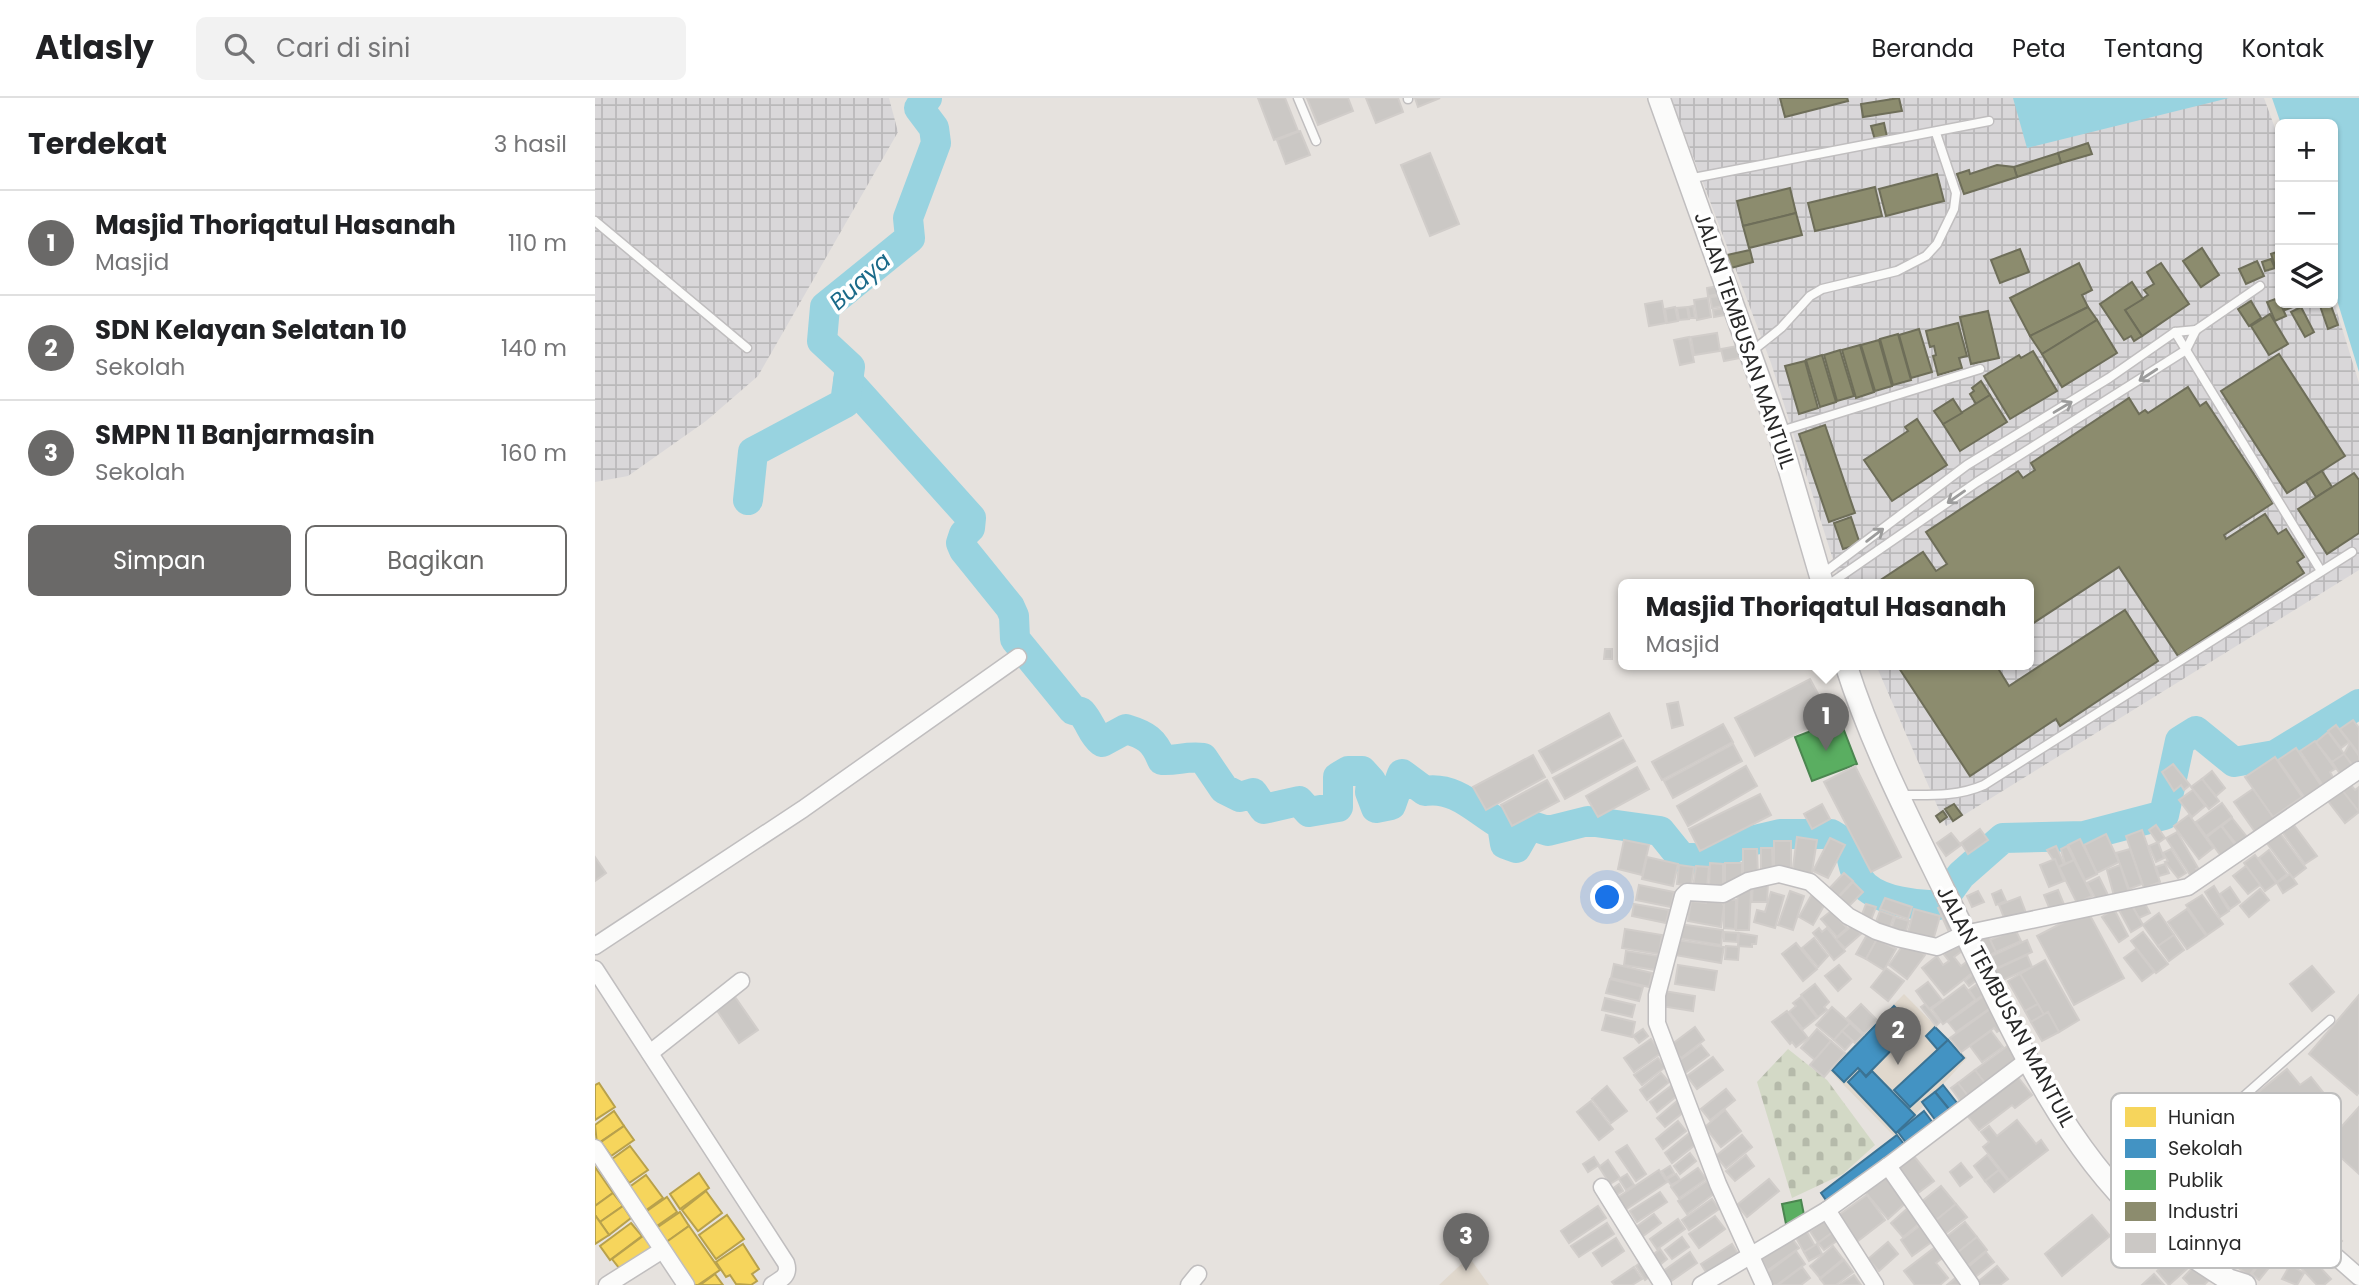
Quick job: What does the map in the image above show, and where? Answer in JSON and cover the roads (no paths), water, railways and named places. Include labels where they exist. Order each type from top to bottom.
[{"type":"street","name":"JALAN TEMBUSAN MANTUIL","points":[[1659,98],[1778,432],[1823,579]]},
{"type":"street","points":[[595,946],[803,808],[1018,657]]},
{"type":"street","name":"JALAN TEMBUSAN MANTUIL","points":[[1848,670],[1897,795],[1964,933],[2029,1059],[2069,1127],[2111,1182]]},
{"type":"street","points":[[1764,1285],[1718,1184],[1657,1023],[1657,995],[1683,896],[1695,892],[1723,894],[1748,881],[1779,874],[1810,882],[1848,916],[1876,931],[1937,947],[1964,933],[2187,887],[2359,770]]},
{"type":"street","points":[[595,969],[786,1263],[786,1274],[772,1285]]},
{"type":"street","points":[[650,1053],[741,981]]},
{"type":"street","points":[[1701,1285],[1827,1210],[2029,1059]]},
{"type":"street","points":[[595,1148],[686,1285]]},
{"type":"street","points":[[1888,1166],[1971,1285]]},
{"type":"street","points":[[1602,1187],[1663,1285]]},
{"type":"street","points":[[1827,1210],[1875,1285]]},
{"type":"street","points":[[607,1285],[661,1251]]},
{"type":"street","points":[[2341,1261],[2359,1277]]},
{"type":"street","name":"JALAN TEMBUSAN MANTUIL","points":[[2211,1268],[2232,1283]]},
{"type":"street","points":[[595,1278],[600,1285]]},
{"type":"lane","points":[[1299,98],[1316,141]]},
{"type":"lane","points":[[1688,178],[1989,121]]},
{"type":"lane","points":[[1750,353],[1780,328],[1810,296],[1822,289],[1897,271],[1926,256],[1937,244],[1954,209],[1956,193],[1936,133]]},
{"type":"lane","points":[[595,221],[747,348]]},
{"type":"lane","points":[[1829,579],[2186,350],[2196,330],[2260,286]]},
{"type":"lane","points":[[1828,579],[1967,466],[2109,378],[2175,332],[2196,330]]},
{"type":"lane","points":[[2175,332],[2321,571]]},
{"type":"lane","points":[[1778,432],[1980,369]]},
{"type":"lane","points":[[2109,378],[2118,394]]},
{"type":"lane","points":[[1967,466],[1977,482]]},
{"type":"lane","points":[[1897,795],[1947,795],[1969,792],[1984,785],[2352,552]]},
{"type":"lane","points":[[2248,1093],[2330,1020]]},
{"type":"water","points":[[2013,98],[2229,98],[2027,148]]},
{"type":"water","points":[[2272,98],[2359,98],[2359,372],[2338,303],[2338,119],[2279,119]]},
{"type":"waterway","name":"Buaya","points":[[748,500],[753,452],[845,403],[850,367],[822,341],[825,307],[910,238],[908,218],[936,143],[934,128],[919,108],[927,98]]},
{"type":"waterway","points":[[848,381],[971,518],[970,528],[961,543],[1010,607],[1014,616],[1015,639],[1073,710],[1081,712],[1098,739],[1102,742],[1126,729],[1149,739],[1162,760],[1203,758],[1224,789],[1240,797],[1253,793],[1264,809],[1299,801],[1309,812],[1338,807],[1338,777],[1348,771],[1362,771],[1371,781],[1370,792],[1376,808],[1391,805],[1402,774],[1425,791],[1447,792],[1466,801],[1502,825],[1505,844],[1516,848],[1529,825],[1548,831],[1588,821],[1660,831],[1681,857],[1714,860],[1742,843],[1780,834],[1831,834],[1849,845],[1858,877],[1872,891],[1900,902],[1939,905],[1961,875],[2003,838],[2084,836],[2164,815],[2180,741],[2196,731],[2234,762],[2275,755],[2359,704]]},
{"type":"place","name":"Masjid Thoriqatul Hasanah","points":[[1826,751]]},
{"type":"place","name":"SDN Kelayan Selatan 10","points":[[1898,1065]]},
{"type":"place","name":"SMPN 11 Banjarmasin","points":[[1466,1271]]}]
